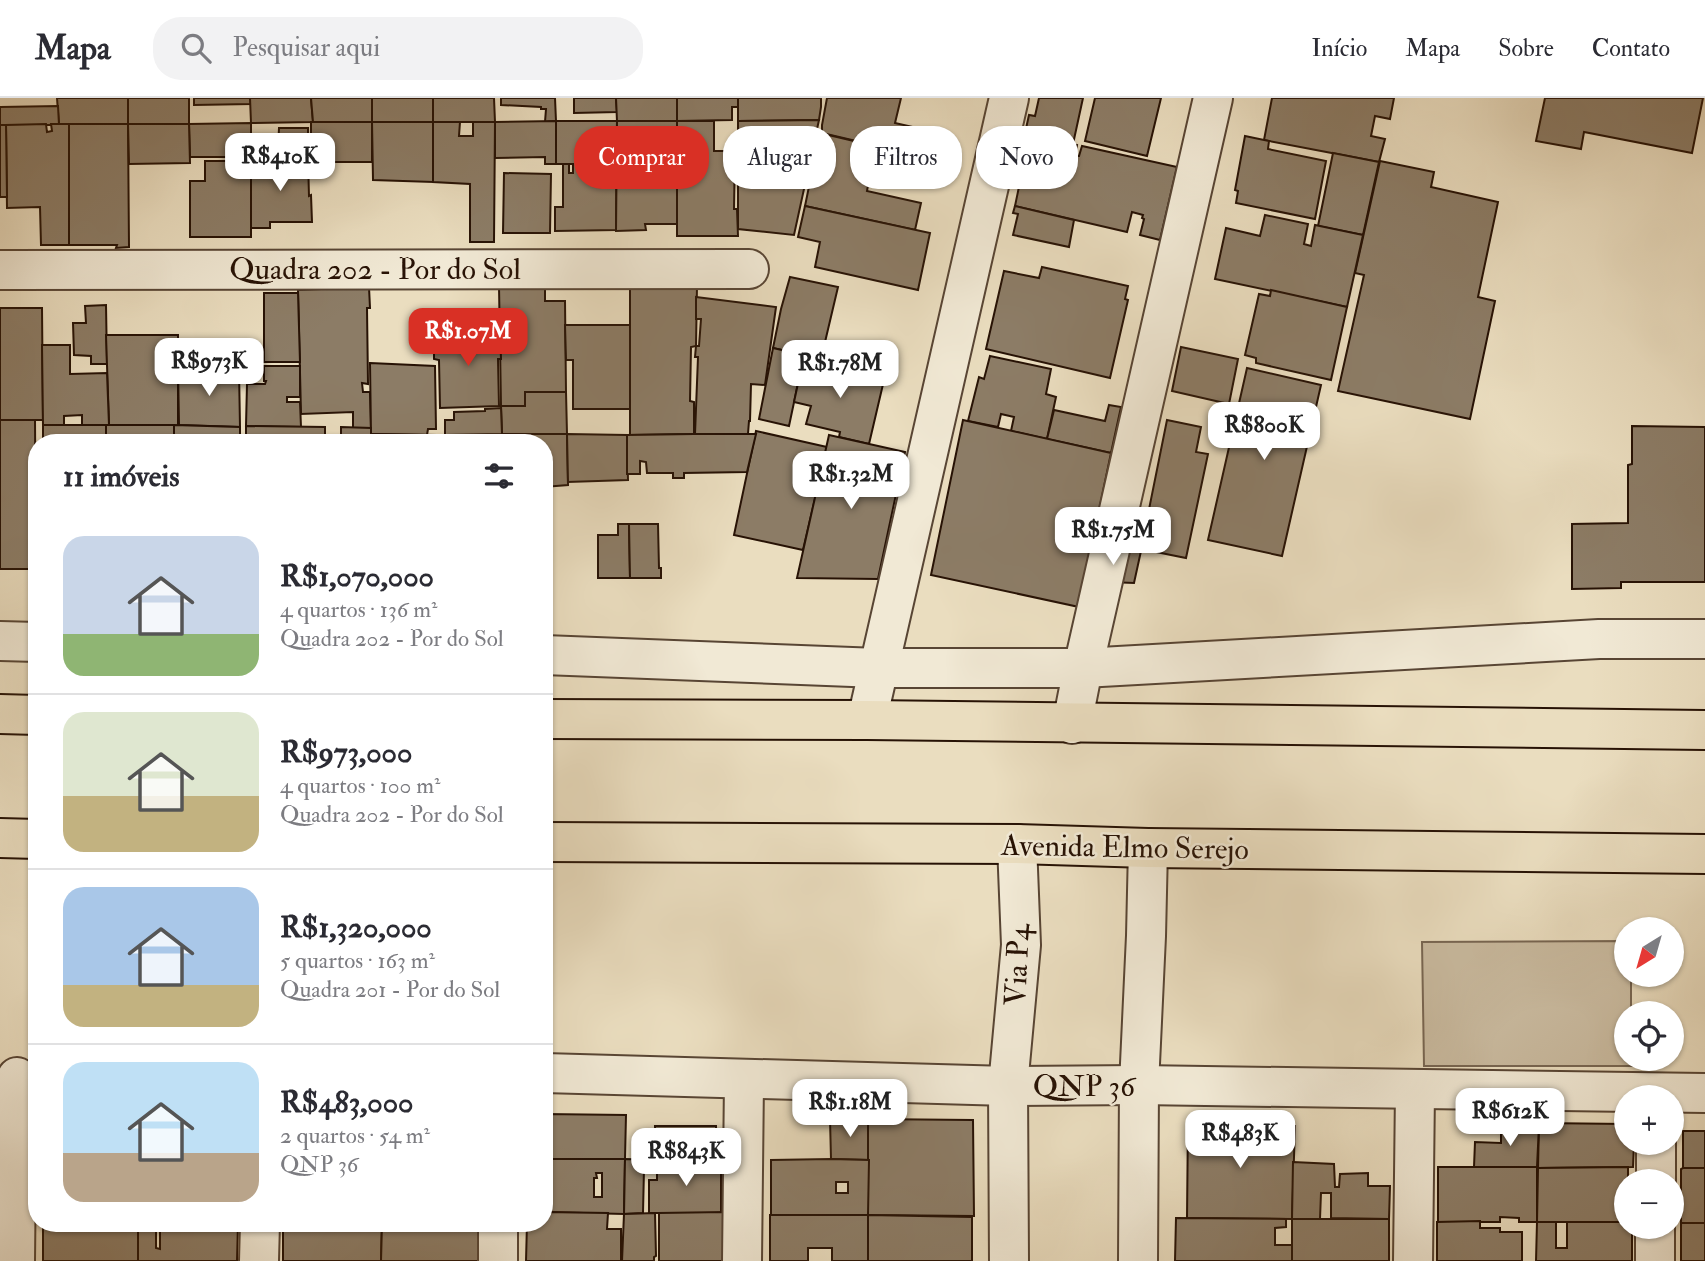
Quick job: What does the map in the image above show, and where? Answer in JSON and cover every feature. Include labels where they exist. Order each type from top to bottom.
[{"type":"main road","points":[[0,714],[28,715]]},
{"type":"main road","points":[[553,719],[1705,730]]},
{"type":"main road","points":[[0,838],[28,839]]},
{"type":"main road","name":"Avenida Elmo Serejo","points":[[553,842],[1705,854]]},
{"type":"street","points":[[867,720],[1009,98]]},
{"type":"street","points":[[1072,724],[1213,98]]},
{"type":"street","name":"Quadra 202 - Por do Sol","points":[[0,270],[749,269]]},
{"type":"street","points":[[553,655],[878,668],[1083,668],[1599,639],[1705,639]]},
{"type":"street","points":[[0,641],[28,642]]},
{"type":"street","name":"Via P4","points":[[1009,1261],[1008,1086],[1021,946],[1017,845]]},
{"type":"street","points":[[1138,1261],[1139,1085],[1147,848]]},
{"type":"street","name":"QNP 36","points":[[553,1073],[1008,1086],[1139,1085],[1614,1094]]},
{"type":"street","points":[[15,1261],[18,1077]]},
{"type":"street","points":[[743,1261],[744,1080]]},
{"type":"street","points":[[1413,1261],[1415,1090]]},
{"type":"street","name":"QNP 36","points":[[1684,1094],[1705,1093]]},
{"type":"street","points":[[259,1261],[260,1232]]},
{"type":"street","points":[[498,1232],[498,1261]]},
{"type":"street","points":[[1655,1239],[1655,1261]]},
{"type":"shaded area","points":[[1614,941],[1614,987],[1631,987],[1631,1001],[1614,1001],[1614,1066],[1424,1066],[1422,942]]},
{"type":"building","points":[[57,98],[128,98],[128,124],[59,125]]},
{"type":"building","points":[[128,98],[189,98],[189,124],[128,124]]},
{"type":"building","points":[[194,98],[250,98],[251,104],[194,105]]},
{"type":"building","points":[[250,98],[311,98],[313,122],[251,123]]},
{"type":"building","points":[[311,98],[372,98],[372,122],[313,122]]},
{"type":"building","points":[[372,98],[433,98],[433,122],[372,122]]},
{"type":"building","points":[[433,98],[494,98],[495,122],[433,122]]},
{"type":"building","points":[[501,98],[555,98],[556,121],[545,122],[546,109],[501,105]]},
{"type":"building","points":[[574,98],[616,98],[617,112],[574,113]]},
{"type":"building","points":[[616,98],[677,98],[677,121],[617,121]]},
{"type":"building","points":[[677,98],[738,98],[738,107],[732,107],[732,120],[677,121]]},
{"type":"building","points":[[738,98],[821,98],[819,120],[738,121]]},
{"type":"building","points":[[827,98],[901,98],[895,123],[908,126],[850,126],[850,140],[836,136],[836,126],[822,125]]},
{"type":"building","points":[[1039,98],[1083,98],[1077,126],[1027,126],[1029,115],[1035,116]]},
{"type":"building","points":[[1095,98],[1161,98],[1147,156],[1085,141]]},
{"type":"building","points":[[1272,98],[1394,98],[1390,119],[1375,116],[1371,136],[1385,139],[1379,162],[1264,140]]},
{"type":"building","points":[[1545,98],[1703,98],[1692,153],[1584,132],[1581,149],[1536,141]]},
{"type":"building","points":[[58,106],[59,125],[0,125],[0,107]]},
{"type":"building","points":[[819,120],[818,126],[738,126],[738,121]]},
{"type":"building","points":[[556,121],[556,164],[545,164],[545,157],[495,158],[495,122]]},
{"type":"building","points":[[556,121],[617,121],[617,126],[574,126],[574,189],[616,189],[616,230],[555,231],[555,207],[563,207],[563,164],[556,164]],"holes":[[[569,164],[573,164],[573,173],[569,173]]]},
{"type":"building","points":[[617,121],[677,121],[677,126],[617,126]]},
{"type":"building","points":[[677,121],[714,121],[714,151],[723,151],[723,189],[734,189],[738,236],[677,236],[677,189],[709,189],[709,126],[677,126]]},
{"type":"building","points":[[311,122],[372,122],[372,162],[311,162]]},
{"type":"building","points":[[372,122],[433,122],[433,182],[373,180]]},
{"type":"building","points":[[433,122],[460,122],[459,136],[473,136],[473,122],[495,122],[494,242],[470,242],[470,184],[433,182]]},
{"type":"building","points":[[251,123],[251,157],[190,157],[189,124]]},
{"type":"building","points":[[46,124],[47,132],[52,131],[51,124],[69,124],[69,245],[41,245],[40,207],[7,208],[6,125]]},
{"type":"building","points":[[69,124],[128,124],[129,247],[69,245]]},
{"type":"building","points":[[128,124],[189,124],[190,163],[129,164]]},
{"type":"building","points":[[0,125],[6,125],[7,197],[0,197]]},
{"type":"building","points":[[279,128],[308,128],[308,159],[257,158],[257,150],[278,150]]},
{"type":"building","points":[[1245,136],[1269,141],[1268,149],[1326,161],[1315,219],[1236,203],[1238,191],[1235,190]]},
{"type":"building","points":[[836,137],[850,140],[850,189],[867,189],[921,203],[915,230],[805,206],[808,189],[836,189]]},
{"type":"building","points":[[1082,146],[1177,167],[1160,240],[1140,235],[1143,215],[1132,212],[1127,232],[1015,206],[1019,189],[1078,189],[1078,156]]},
{"type":"building","points":[[1333,153],[1379,162],[1363,235],[1318,226]]},
{"type":"building","points":[[288,158],[308,159],[312,222],[270,222],[270,228],[250,228],[251,161],[288,161]]},
{"type":"building","points":[[205,161],[251,161],[251,237],[190,237],[190,181],[205,181]]},
{"type":"building","points":[[1380,161],[1434,172],[1431,187],[1498,202],[1478,297],[1495,301],[1470,419],[1338,391],[1364,275],[1355,273]]},
{"type":"building","points":[[504,173],[551,174],[550,233],[503,233]]},
{"type":"building","points":[[616,189],[677,189],[677,224],[645,224],[646,230],[616,231]]},
{"type":"building","points":[[738,189],[804,189],[794,235],[738,229]]},
{"type":"building","points":[[805,206],[930,233],[918,290],[815,267],[820,242],[798,237]]},
{"type":"building","points":[[1015,206],[1074,220],[1069,247],[1013,235],[1018,214],[1013,213]]},
{"type":"building","points":[[1265,215],[1308,224],[1304,244],[1311,246],[1315,225],[1363,235],[1347,307],[1215,279],[1226,228],[1260,236]]},
{"type":"building","points":[[1042,267],[1128,286],[1125,299],[1128,300],[1110,378],[986,349],[1004,271],[1039,278]]},
{"type":"building","points":[[790,277],[838,287],[821,359],[773,348]]},
{"type":"building","points":[[499,286],[545,286],[545,301],[565,301],[566,392],[525,392],[525,406],[501,406]]},
{"type":"building","points":[[697,286],[696,346],[691,347],[690,401],[694,402],[694,434],[630,435],[630,287]]},
{"type":"building","points":[[369,287],[368,384],[362,383],[363,392],[370,392],[371,428],[353,428],[353,412],[301,414],[298,290]]},
{"type":"building","points":[[1271,290],[1347,307],[1331,380],[1256,363],[1256,358],[1245,355],[1259,294],[1270,296]]},
{"type":"building","points":[[264,293],[298,293],[300,362],[264,362]]},
{"type":"building","points":[[696,297],[776,307],[765,385],[751,384],[748,434],[695,434],[698,357],[695,357],[696,346],[699,346],[701,319],[696,319]]},
{"type":"building","points":[[106,305],[107,364],[91,364],[91,356],[74,355],[73,323],[86,323],[85,306]]},
{"type":"building","points":[[0,308],[42,308],[43,420],[0,420]]},
{"type":"building","points":[[565,325],[630,325],[630,409],[573,409],[573,360],[566,360]]},
{"type":"building","points":[[500,331],[499,406],[440,408],[439,360],[434,359],[434,332]]},
{"type":"building","points":[[106,335],[178,335],[178,426],[109,425]]},
{"type":"building","points":[[42,345],[70,345],[70,374],[107,373],[109,425],[82,425],[82,415],[64,416],[64,425],[43,425]]},
{"type":"building","points":[[1181,347],[1238,359],[1229,404],[1172,391]]},
{"type":"building","points":[[773,348],[804,355],[789,426],[759,419]]},
{"type":"building","points":[[990,356],[1051,369],[1046,394],[1056,397],[1047,439],[1011,431],[1014,417],[1001,414],[998,427],[968,421],[979,377],[984,379]]},
{"type":"building","points":[[803,360],[884,380],[869,444],[839,437],[840,432],[806,424],[811,406],[794,402]]},
{"type":"building","points":[[370,363],[435,366],[436,429],[428,429],[427,434],[371,434]]},
{"type":"building","points":[[264,366],[300,366],[300,397],[287,397],[287,402],[300,402],[301,427],[246,426],[247,384],[265,384]]},
{"type":"building","points":[[1247,368],[1321,385],[1282,556],[1208,540]]},
{"type":"building","points":[[178,369],[239,369],[240,427],[179,425]]},
{"type":"building","points":[[525,392],[566,392],[567,434],[502,434],[501,406],[525,406]]},
{"type":"building","points":[[1109,405],[1121,407],[1111,453],[1047,439],[1054,410],[1105,421]]},
{"type":"building","points":[[501,408],[502,434],[445,434],[445,420],[454,420],[454,412]]},
{"type":"building","points":[[0,420],[35,420],[35,434],[28,434],[28,569],[0,569]]},
{"type":"building","points":[[963,420],[1111,453],[1079,607],[931,575]]},
{"type":"building","points":[[1167,420],[1201,427],[1196,452],[1208,454],[1186,558],[1141,549]]},
{"type":"building","points":[[43,425],[106,425],[106,434],[43,434]]},
{"type":"building","points":[[106,425],[174,425],[174,434],[106,434]]},
{"type":"building","points":[[174,425],[240,427],[240,434],[174,434]]},
{"type":"building","points":[[246,426],[325,427],[325,434],[246,434]]},
{"type":"building","points":[[1632,426],[1705,427],[1705,582],[1621,582],[1621,588],[1572,589],[1572,524],[1628,523],[1628,465],[1632,464]]},
{"type":"building","points":[[341,427],[371,428],[371,434],[341,434]]},
{"type":"building","points":[[756,431],[827,447],[803,550],[734,535]]},
{"type":"building","points":[[553,434],[567,434],[568,485],[553,486]]},
{"type":"building","points":[[567,434],[627,435],[628,480],[568,482]]},
{"type":"building","points":[[756,434],[747,472],[684,473],[684,478],[673,478],[673,473],[647,473],[646,462],[640,461],[640,474],[627,474],[627,435]]},
{"type":"building","points":[[829,435],[905,452],[878,579],[797,578]]},
{"type":"building","points":[[618,524],[629,524],[630,578],[598,578],[598,535],[618,535]]},
{"type":"building","points":[[629,524],[658,524],[661,578],[630,578]]},
{"type":"building","points":[[1141,551],[1134,583],[1084,581],[1090,552]]},
{"type":"building","points":[[553,1114],[626,1115],[625,1159],[553,1159]]},
{"type":"building","points":[[830,1119],[868,1119],[869,1160],[831,1159]]},
{"type":"building","points":[[868,1119],[973,1120],[974,1216],[868,1215]]},
{"type":"building","points":[[1188,1119],[1239,1120],[1239,1126],[1295,1126],[1292,1219],[1187,1218]]},
{"type":"building","points":[[1539,1123],[1614,1124],[1614,1155],[1634,1155],[1633,1167],[1538,1168]]},
{"type":"building","points":[[1501,1125],[1539,1125],[1537,1167],[1474,1167],[1475,1142],[1501,1143]]},
{"type":"building","points":[[655,1126],[716,1126],[717,1162],[656,1160]]},
{"type":"building","points":[[1684,1131],[1705,1131],[1705,1168],[1683,1168]]},
{"type":"building","points":[[553,1159],[625,1159],[624,1214],[553,1212]],"holes":[[[596,1173],[602,1173],[602,1197],[594,1197]]]},
{"type":"building","points":[[625,1159],[657,1160],[657,1169],[644,1169],[643,1213],[624,1214]]},
{"type":"building","points":[[657,1160],[721,1162],[721,1213],[649,1213],[649,1180],[657,1180]]},
{"type":"building","points":[[771,1160],[869,1160],[868,1215],[771,1216]],"holes":[[[836,1182],[848,1182],[848,1193],[836,1193]]]},
{"type":"building","points":[[1293,1162],[1334,1164],[1335,1187],[1339,1187],[1340,1174],[1368,1173],[1368,1186],[1390,1186],[1389,1219],[1331,1218],[1331,1193],[1321,1193],[1320,1219],[1292,1219]]},
{"type":"building","points":[[1438,1167],[1537,1167],[1537,1222],[1519,1222],[1519,1218],[1500,1217],[1500,1222],[1438,1222]]},
{"type":"building","points":[[1628,1167],[1614,1169],[1614,1222],[1537,1222],[1538,1168]]},
{"type":"building","points":[[1705,1168],[1705,1223],[1684,1223],[1684,1169],[1681,1169]]},
{"type":"building","points":[[553,1212],[608,1213],[607,1229],[621,1229],[621,1261],[526,1261],[527,1232],[553,1232]]},
{"type":"building","points":[[725,1212],[725,1261],[659,1261],[659,1213]]},
{"type":"building","points":[[655,1213],[654,1261],[622,1261],[624,1214]]},
{"type":"building","points":[[770,1215],[868,1215],[868,1261],[832,1261],[832,1248],[808,1248],[808,1261],[770,1261]]},
{"type":"building","points":[[868,1215],[972,1217],[972,1261],[868,1261]]},
{"type":"building","points":[[1176,1218],[1286,1219],[1286,1227],[1275,1228],[1275,1245],[1292,1245],[1292,1261],[1175,1261]]},
{"type":"building","points":[[1292,1219],[1389,1219],[1389,1261],[1292,1261]]},
{"type":"building","points":[[1480,1221],[1480,1228],[1522,1232],[1522,1261],[1437,1261],[1437,1222]]},
{"type":"building","points":[[1537,1222],[1556,1222],[1556,1248],[1567,1248],[1567,1222],[1614,1222],[1614,1239],[1632,1239],[1632,1261],[1536,1261]]},
{"type":"building","points":[[1684,1223],[1705,1223],[1705,1261],[1681,1261]]},
{"type":"building","points":[[43,1232],[138,1232],[138,1261],[43,1261]]},
{"type":"building","points":[[138,1232],[156,1232],[156,1248],[160,1249],[160,1232],[238,1232],[237,1261],[138,1261]]},
{"type":"building","points":[[283,1232],[382,1232],[381,1261],[283,1261]]},
{"type":"building","points":[[382,1232],[482,1232],[482,1261],[381,1261]]}]
